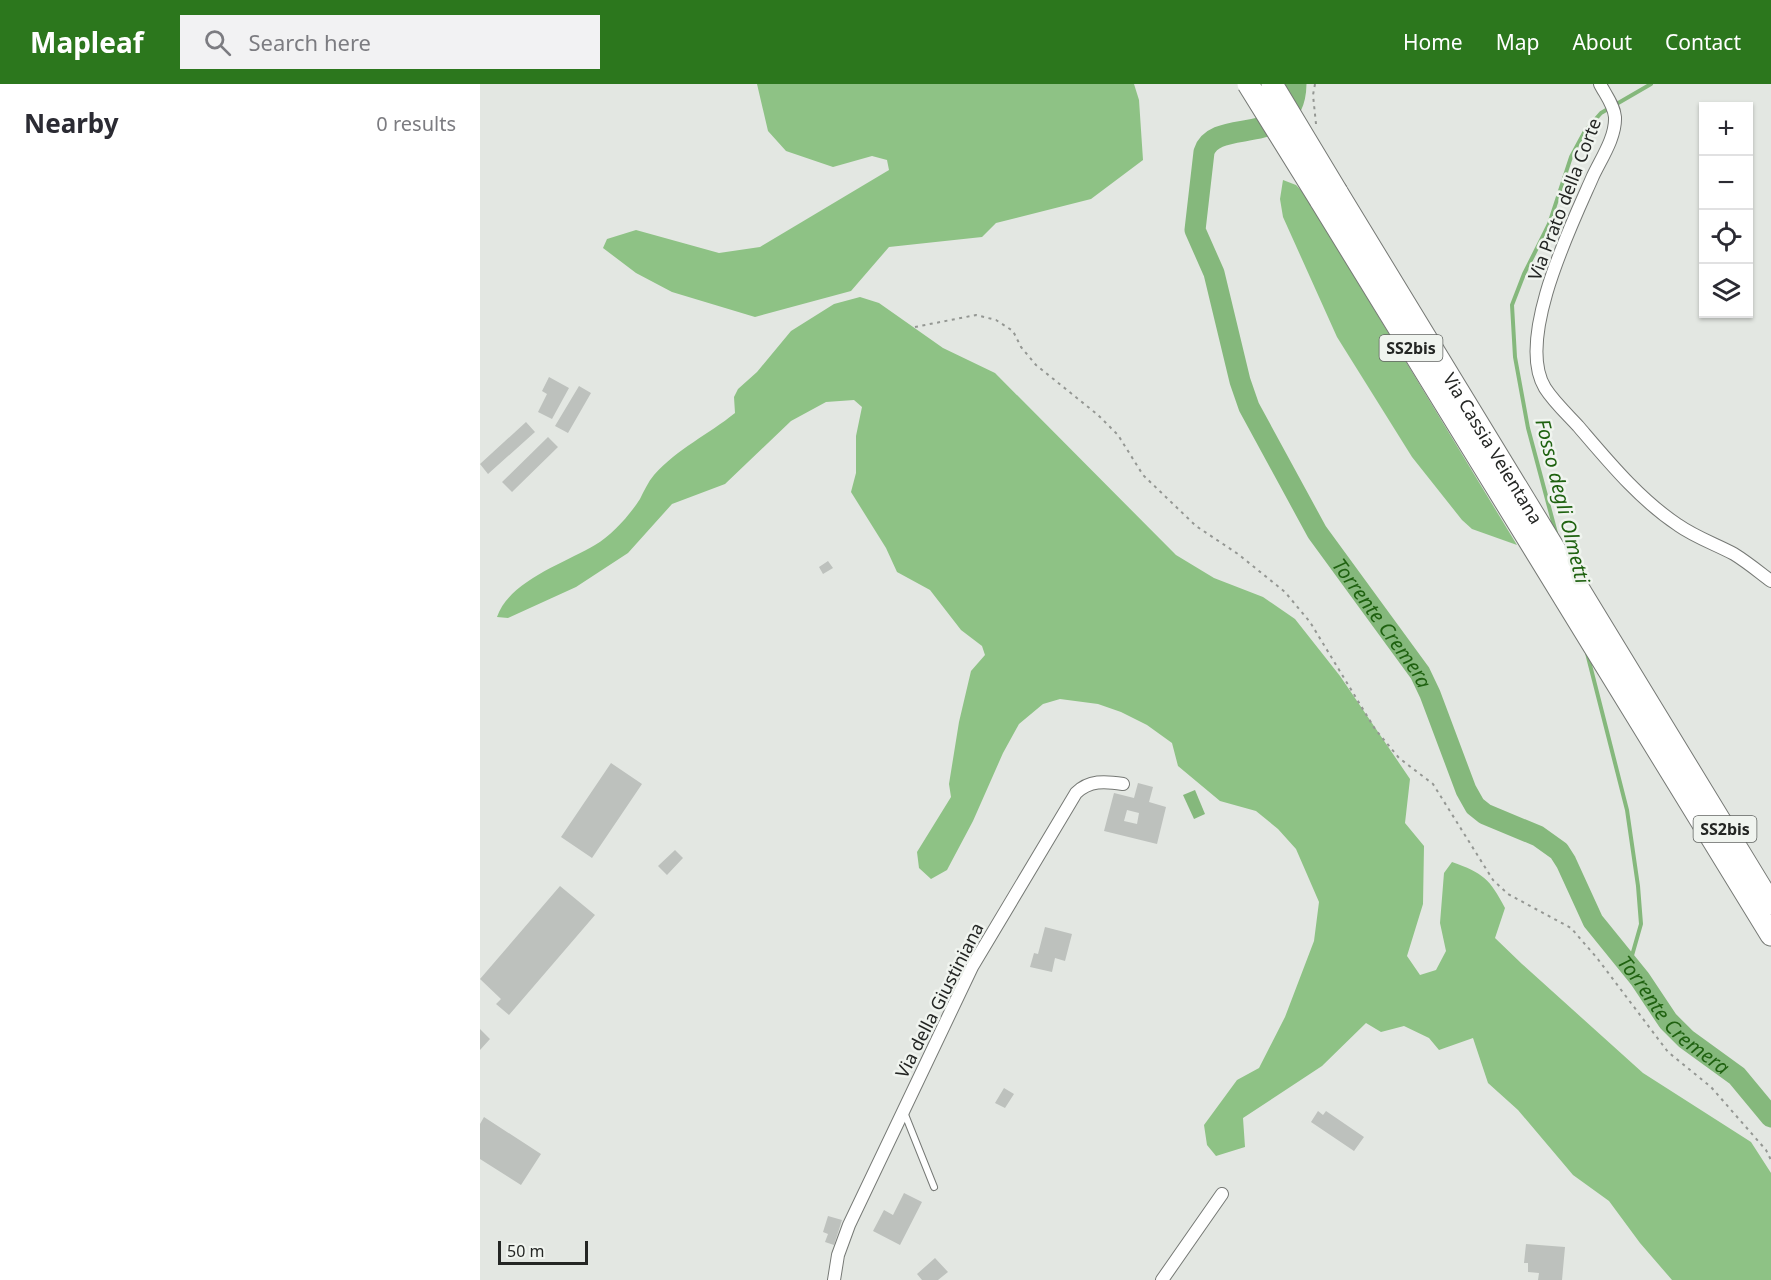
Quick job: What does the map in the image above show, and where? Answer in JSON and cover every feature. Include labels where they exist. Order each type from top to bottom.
[{"type":"highway","name":"Via Cassia Veientana","points":[[1248,84],[1328,196],[1672,758],[1771,904]]},
{"type":"highway","name":"Via Cassia Veientana","points":[[1272,84],[1328,196]]},
{"type":"highway","name":"SS2bis","points":[[1672,758],[1735,876],[1771,935]]},
{"type":"street","name":"Via Prato della Corte","points":[[1600,84],[1614,112],[1614,130],[1571,226],[1544,302],[1538,326],[1542,381],[1582,432],[1630,485],[1653,506],[1688,532],[1736,555],[1771,581]]},
{"type":"street","name":"Via della Giustiniana","points":[[834,1280],[838,1255],[846,1233],[972,967],[1078,790],[1090,783],[1104,781],[1123,784]]},
{"type":"street","points":[[1162,1280],[1222,1194]]},
{"type":"lane","points":[[903,1111],[934,1187]]},
{"type":"path","points":[[915,327],[976,315],[996,320],[1013,331],[1036,365],[1098,415],[1118,435],[1143,475],[1196,526],[1238,554],[1285,592],[1310,621],[1376,729],[1399,758],[1433,784],[1493,880],[1508,894],[1571,928],[1597,958],[1668,1052],[1711,1087],[1766,1150],[1771,1160]]},
{"type":"shaded area","points":[[757,84],[1134,84],[1139,100],[1143,160],[1091,199],[996,223],[982,237],[889,247],[851,291],[755,317],[672,292],[636,273],[603,248],[607,239],[636,230],[719,253],[760,247],[889,170],[887,160],[872,156],[833,167],[786,151],[768,131]]},
{"type":"shaded area","points":[[1283,180],[1296,185],[1303,192],[1517,545],[1472,529],[1462,520],[1412,457],[1337,337],[1283,217],[1280,199]]},
{"type":"shaded area","points":[[860,297],[879,303],[943,348],[995,373],[1176,555],[1214,578],[1263,597],[1295,619],[1340,676],[1410,779],[1405,823],[1424,846],[1423,904],[1407,956],[1420,975],[1436,970],[1446,951],[1440,923],[1444,873],[1452,862],[1478,874],[1495,890],[1505,908],[1495,938],[1522,964],[1643,1073],[1751,1142],[1771,1173],[1771,1280],[1672,1280],[1640,1243],[1609,1201],[1573,1175],[1518,1110],[1488,1083],[1473,1038],[1439,1050],[1429,1038],[1404,1026],[1381,1032],[1366,1023],[1322,1066],[1243,1118],[1245,1147],[1216,1156],[1207,1145],[1204,1125],[1237,1080],[1259,1068],[1285,1017],[1314,941],[1319,902],[1296,849],[1278,829],[1256,811],[1220,801],[1178,766],[1172,743],[1147,725],[1098,704],[1060,699],[1043,704],[1019,724],[947,870],[931,879],[919,868],[917,852],[951,797],[949,784],[959,722],[971,671],[985,655],[982,646],[961,630],[930,590],[897,572],[886,548],[851,492],[856,473],[856,436],[862,407],[854,400],[826,402],[791,421],[725,484],[672,504],[628,553],[576,587],[508,618],[497,617],[503,604],[525,583],[595,545],[620,525],[640,499],[652,478],[663,466],[683,449],[735,413],[734,397],[738,389],[757,372],[791,331],[834,304]]},
{"type":"shaded area","points":[[1195,790],[1205,814],[1194,819],[1183,795]]},
{"type":"building","points":[[549,377],[569,388],[552,419],[538,412],[547,394],[542,391]]},
{"type":"building","points":[[579,386],[591,393],[568,433],[555,426]]},
{"type":"building","points":[[526,422],[535,432],[488,474],[480,464]]},
{"type":"building","points":[[548,437],[558,447],[512,492],[502,482]]},
{"type":"building","points":[[828,561],[833,568],[823,574],[819,567]]},
{"type":"building","points":[[611,763],[642,784],[592,858],[561,837]]},
{"type":"building","points":[[1138,783],[1153,787],[1149,802],[1166,807],[1157,844],[1104,831],[1114,793],[1134,798]],"holes":[[[1127,810],[1139,813],[1137,824],[1124,821]]]},
{"type":"building","points":[[675,850],[683,858],[667,875],[658,866]]},
{"type":"building","points":[[560,886],[595,915],[509,1015],[496,1004],[501,999],[480,979]]},
{"type":"building","points":[[1045,927],[1072,934],[1065,961],[1055,958],[1052,972],[1030,967],[1034,953],[1038,954]]},
{"type":"building","points":[[480,1029],[490,1039],[480,1050]]},
{"type":"building","points":[[1004,1088],[1014,1094],[1005,1108],[995,1103]]},
{"type":"building","points":[[1318,1111],[1323,1115],[1326,1111],[1364,1137],[1354,1151],[1311,1122]]},
{"type":"building","points":[[484,1117],[541,1154],[521,1185],[480,1159],[480,1124]]},
{"type":"building","points":[[904,1193],[922,1202],[900,1245],[873,1231],[884,1210],[893,1215]]},
{"type":"building","points":[[828,1216],[842,1220],[834,1245],[825,1242],[828,1234],[823,1232]]},
{"type":"building","points":[[1526,1244],[1565,1247],[1562,1280],[1538,1280],[1539,1273],[1528,1272],[1528,1263],[1524,1263]]},
{"type":"building","points":[[935,1258],[948,1272],[938,1280],[922,1280],[917,1274]]},
{"type":"waterway","name":"Torrente Cremera","points":[[1296,84],[1292,104],[1283,117],[1269,125],[1223,135],[1211,141],[1204,152],[1195,230],[1214,273],[1240,381],[1249,407],[1317,532],[1420,673],[1466,790],[1475,806],[1485,814],[1538,836],[1559,851],[1593,921],[1640,979],[1668,1021],[1686,1039],[1737,1076],[1771,1117]]},
{"type":"waterway","name":"Fosso degli Olmetti","points":[[1556,533],[1528,428],[1515,357],[1512,305],[1524,274],[1549,224],[1571,157],[1585,131],[1601,113],[1651,84]]},
{"type":"waterway","name":"Fosso degli Olmetti","points":[[1587,653],[1627,810],[1638,886],[1641,924],[1629,966]]}]
